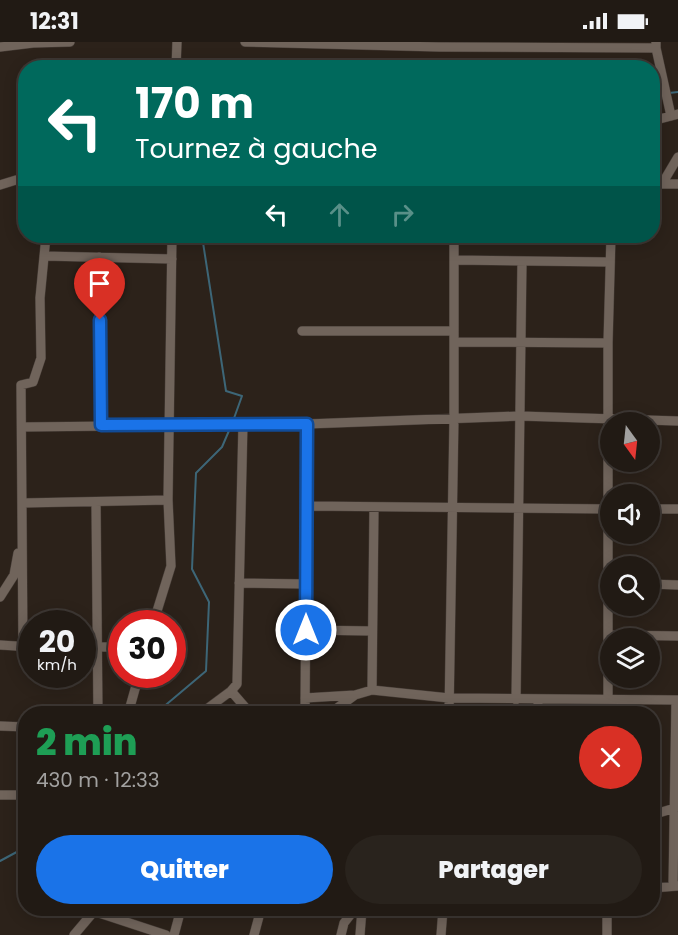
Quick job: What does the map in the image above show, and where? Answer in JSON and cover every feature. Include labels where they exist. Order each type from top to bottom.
[{"type":"street","points":[[0,47],[33,42],[70,42]]},
{"type":"street","points":[[176,60],[177,42]]},
{"type":"street","points":[[245,42],[656,45],[660,60]]},
{"type":"street","points":[[660,61],[674,115]]},
{"type":"street","points":[[660,180],[678,157]]},
{"type":"street","points":[[0,185],[16,180]]},
{"type":"street","points":[[660,184],[678,184]]},
{"type":"street","points":[[26,610],[21,385],[33,382],[41,358],[39,298],[45,243]]},
{"type":"street","points":[[157,610],[171,566],[168,424],[172,243]]},
{"type":"street","points":[[449,706],[454,418],[454,243]]},
{"type":"street","points":[[609,412],[610,243]]},
{"type":"street","points":[[44,256],[172,259]]},
{"type":"street","points":[[99,257],[101,425]]},
{"type":"street","points":[[454,260],[609,262]]},
{"type":"street","points":[[516,700],[522,262]]},
{"type":"street","points":[[302,331],[454,331]]},
{"type":"street","points":[[454,342],[608,343]]},
{"type":"street","points":[[22,427],[307,424],[520,416],[600,418]]},
{"type":"street","points":[[660,421],[678,422]]},
{"type":"street","points":[[211,706],[237,684],[243,423]]},
{"type":"street","points":[[305,706],[307,424]]},
{"type":"street","points":[[22,503],[168,500]]},
{"type":"street","points":[[96,502],[98,706]]},
{"type":"street","points":[[307,506],[600,509]]},
{"type":"street","points":[[372,690],[374,507]]},
{"type":"street","points":[[660,509],[678,509]]},
{"type":"street","points":[[0,597],[14,575],[23,521]]},
{"type":"street","points":[[239,583],[306,584]]},
{"type":"street","points":[[660,584],[678,585]]},
{"type":"street","points":[[306,630],[372,631]]},
{"type":"street","points":[[660,636],[678,636]]},
{"type":"street","points":[[0,645],[18,646]]},
{"type":"street","points":[[97,647],[108,647]]},
{"type":"street","points":[[130,706],[135,688]]},
{"type":"street","points":[[609,688],[609,706]]},
{"type":"street","points":[[305,698],[355,695],[372,690],[449,698],[677,700],[676,886],[660,887]]},
{"type":"street","points":[[231,691],[244,706]]},
{"type":"street","points":[[340,706],[355,695]]},
{"type":"street","points":[[538,700],[538,706]]},
{"type":"street","points":[[0,726],[18,727]]},
{"type":"street","points":[[0,795],[18,795]]},
{"type":"street","points":[[660,813],[676,808]]},
{"type":"street","points":[[74,935],[89,916]]},
{"type":"street","points":[[111,916],[166,935]]},
{"type":"street","points":[[174,935],[179,916]]},
{"type":"street","points":[[254,935],[259,916]]},
{"type":"street","points":[[341,935],[344,923],[350,916]]},
{"type":"street","points":[[360,935],[361,916]]},
{"type":"street","points":[[441,935],[442,916]]},
{"type":"street","points":[[607,916],[607,935]]},
{"type":"waterway","points":[[669,93],[678,92]]},
{"type":"waterway","points":[[203,243],[226,391],[242,396],[233,421]]},
{"type":"waterway","points":[[164,706],[206,671],[209,602],[192,569],[196,473],[222,447],[231,426]]},
{"type":"waterway","points":[[0,861],[18,851]]},
{"type":"route","points":[[100,320],[101,425],[307,424],[306,630]]}]
